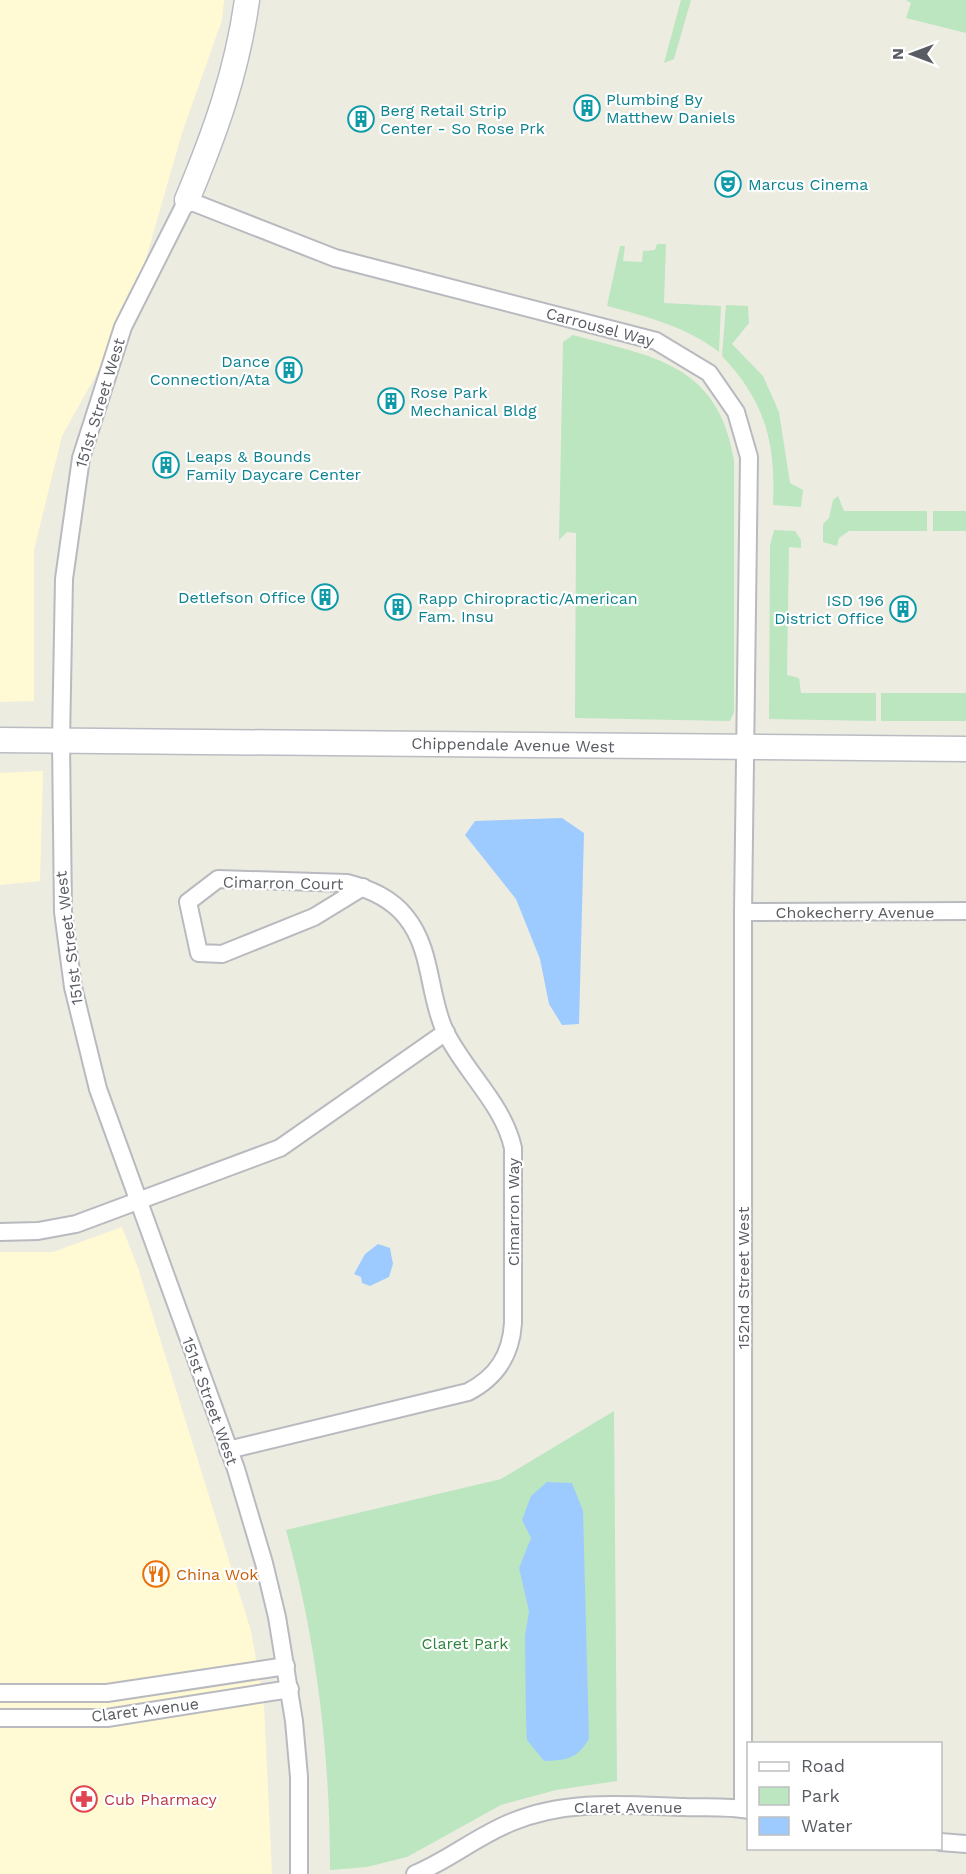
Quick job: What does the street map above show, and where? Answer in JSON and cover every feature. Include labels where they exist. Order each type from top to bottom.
[{"type":"street","name":"151st Street West","points":[[247,0],[241,44],[219,123],[187,200],[123,327],[81,458],[64,579],[60,867],[68,957],[89,1060],[137,1202],[228,1449],[264,1563],[290,1689],[299,1777],[299,1874]]},
{"type":"street","name":"Carrousel Way","points":[[187,200],[335,258],[656,341],[709,373],[736,412],[749,457],[746,747]]},
{"type":"street","name":"Chippendale Avenue West","points":[[0,740],[966,749]]},
{"type":"street","name":"152nd Street West","points":[[746,747],[743,912],[746,1810]]},
{"type":"street","name":"Cimarron Court","points":[[363,887],[314,917],[222,954],[199,953],[188,902],[218,879],[330,881],[363,887],[393,904],[415,930],[427,961],[437,1009],[446,1032]]},
{"type":"street","name":"Chokecherry Avenue","points":[[743,912],[966,912]]},
{"type":"street","points":[[0,1232],[56,1228],[137,1202],[280,1148],[446,1032]]},
{"type":"street","name":"Cimarron Way","points":[[228,1449],[468,1392],[489,1378],[505,1359],[510,1348],[513,1323],[513,1148],[501,1117],[446,1032]]},
{"type":"street","name":"Claret Avenue","points":[[0,1693],[107,1693],[286,1666]]},
{"type":"street","name":"Claret Avenue","points":[[0,1718],[107,1718],[290,1689]]},
{"type":"street","name":"Claret Avenue","points":[[415,1874],[448,1858],[497,1828],[546,1811],[598,1805],[746,1810]]},
{"type":"street","points":[[942,1842],[966,1844]]},
{"type":"shaded area","points":[[0,0],[224,0],[222,20],[182,133],[130,314],[62,436],[34,550],[34,701],[0,702]]},
{"type":"shaded area","points":[[43,771],[40,881],[0,885],[0,773]]},
{"type":"shaded area","points":[[122,1227],[138,1268],[251,1631],[264,1705],[272,1874],[0,1874],[0,1252],[53,1252]]},
{"type":"green space","points":[[681,0],[691,0],[674,59],[664,63]]},
{"type":"green space","points":[[906,0],[966,0],[966,33],[906,18],[911,3]]},
{"type":"green space","points":[[657,244],[666,244],[664,303],[721,306],[719,352],[679,329],[607,306],[620,246],[625,246],[623,261],[642,262],[643,251],[655,250]]},
{"type":"green space","points":[[726,305],[748,306],[749,323],[732,344],[763,376],[779,412],[790,483],[803,490],[801,507],[773,505],[772,462],[765,424],[749,390],[722,356]]},
{"type":"green space","points":[[573,335],[630,350],[678,369],[697,384],[713,403],[726,428],[734,460],[734,712],[730,721],[575,718],[576,533],[567,532],[559,540],[563,342]]},
{"type":"green space","points":[[838,496],[844,511],[927,511],[927,531],[849,531],[839,538],[837,546],[823,542],[823,524],[829,518],[833,500]]},
{"type":"green space","points":[[933,511],[966,511],[966,531],[933,531]]},
{"type":"green space","points":[[774,530],[795,531],[801,540],[801,548],[789,547],[787,675],[799,678],[801,693],[876,693],[876,721],[769,719],[770,546]]},
{"type":"green space","points":[[881,693],[966,693],[966,721],[881,721]]},
{"type":"green space","name":"Claret Park","points":[[614,1411],[617,1781],[556,1790],[501,1805],[407,1857],[367,1867],[330,1870],[327,1784],[320,1699],[306,1614],[286,1530],[501,1479]]},
{"type":"water","points":[[562,818],[584,833],[579,1024],[562,1025],[549,1004],[540,959],[516,899],[465,835],[475,821]]},
{"type":"water","points":[[378,1244],[390,1248],[393,1264],[389,1277],[370,1286],[362,1283],[361,1277],[354,1274],[365,1254]]},
{"type":"water","points":[[547,1482],[572,1483],[583,1511],[589,1739],[575,1755],[544,1761],[527,1740],[525,1636],[529,1611],[519,1568],[531,1538],[522,1520],[531,1496]]},
{"type":"place","name":"Plumbing By Matthew Daniels","points":[[587,108]]},
{"type":"place","name":"Berg Retail Strip Center - So Rose Prk","points":[[361,119]]},
{"type":"place","name":"Marcus Cinema","points":[[728,184]]},
{"type":"place","name":"Dance Connection/Ata","points":[[289,370]]},
{"type":"place","name":"Rose Park Mechanical Bldg","points":[[391,401]]},
{"type":"place","name":"Leaps & Bounds Family Daycare Center","points":[[166,465]]},
{"type":"place","name":"Detlefson Office","points":[[325,597]]},
{"type":"place","name":"Rapp Chiropractic/American Fam. Insu","points":[[398,607]]},
{"type":"place","name":"ISD 196 District Office","points":[[903,609]]},
{"type":"place","name":"China Wok","points":[[156,1574]]},
{"type":"place","name":"Cub Pharmacy","points":[[84,1799]]}]
